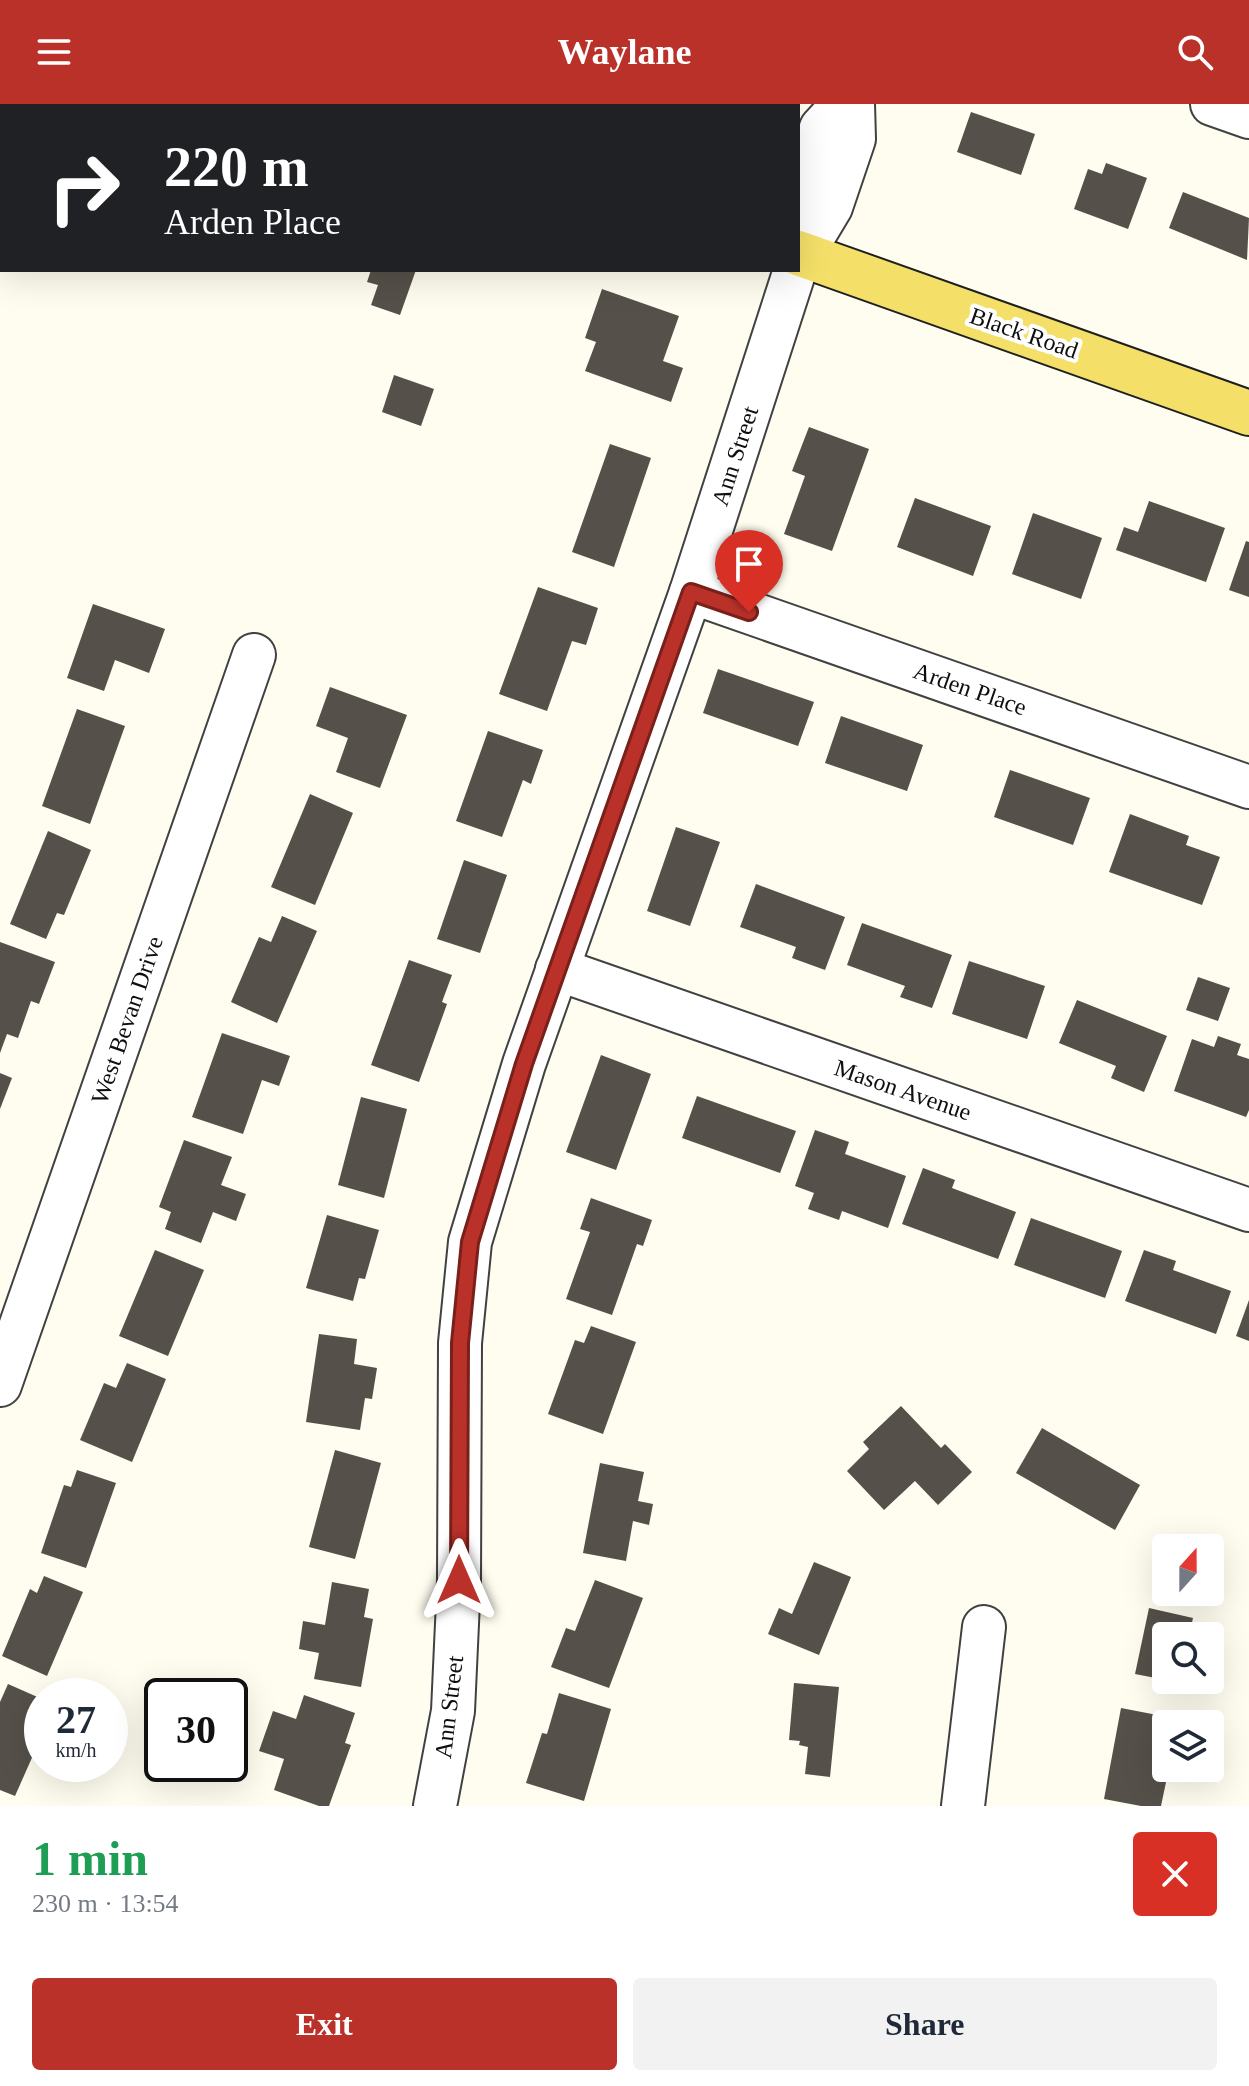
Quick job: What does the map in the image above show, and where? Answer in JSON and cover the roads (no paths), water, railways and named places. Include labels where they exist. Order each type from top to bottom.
[{"type":"main road","name":"Black Road","points":[[800,261],[1249,413]]},
{"type":"street","name":"Ann Street","points":[[800,188],[821,128],[843,104]]},
{"type":"street","name":"Ann Street","points":[[800,257],[831,207],[854,139],[853,104]]},
{"type":"street","points":[[1212,104],[1249,117]]},
{"type":"street","name":"Ann Street","points":[[435,1806],[453,1711],[459,1580],[460,1343],[470,1242],[524,1064],[691,592],[794,272]]},
{"type":"street","name":"Arden Place","points":[[691,592],[1249,787]]},
{"type":"street","name":"West Bevan Drive","points":[[0,1385],[254,655]]},
{"type":"street","name":"Mason Avenue","points":[[557,969],[1249,1210]]},
{"type":"street","points":[[963,1806],[984,1627]]}]
